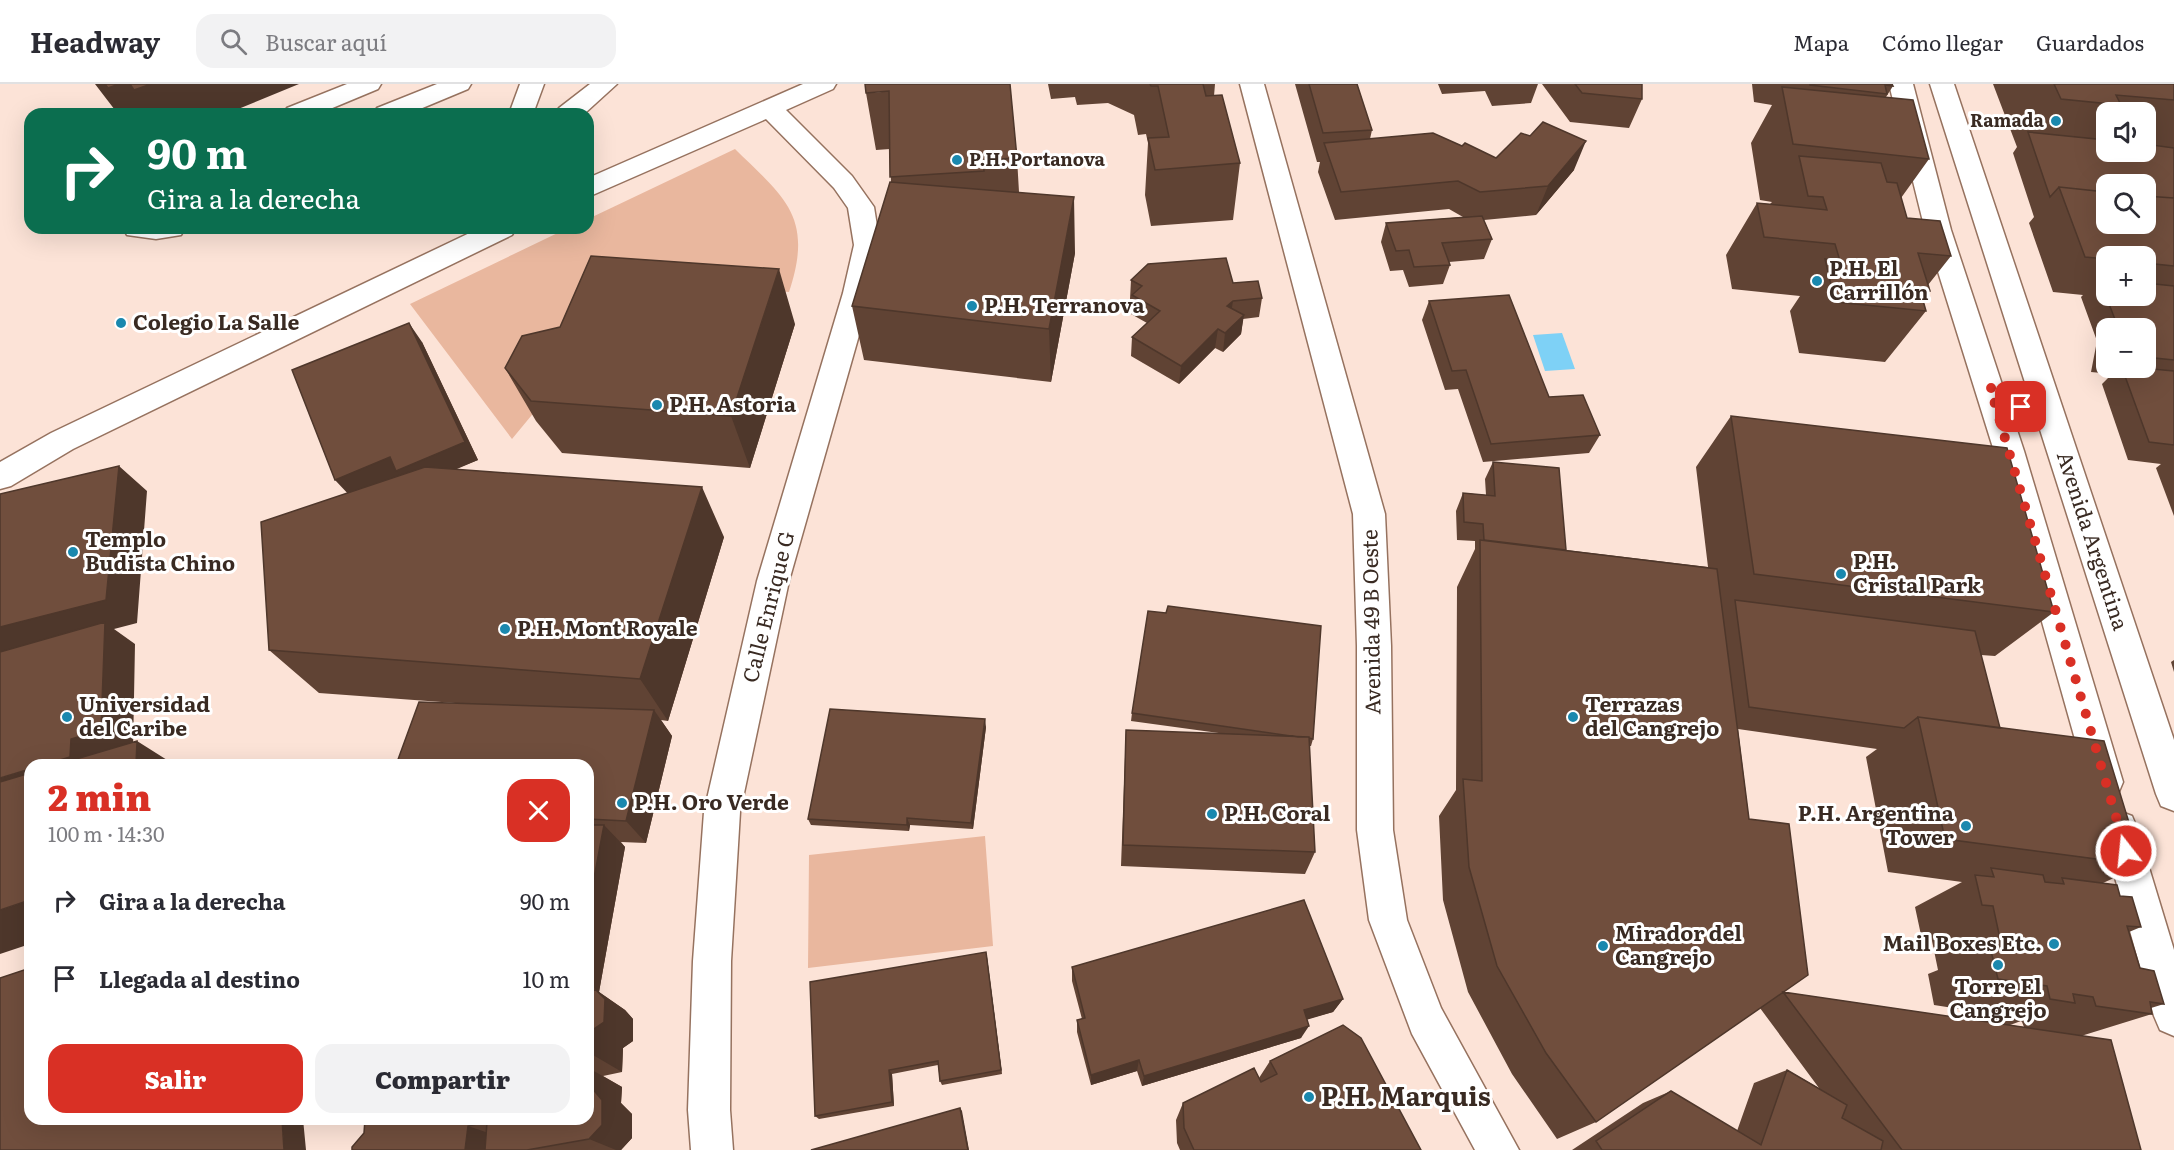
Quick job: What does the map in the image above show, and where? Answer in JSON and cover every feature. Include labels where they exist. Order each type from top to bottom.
[{"type":"street","points":[[311,108],[369,84]]},
{"type":"street","points":[[401,108],[459,84]]},
{"type":"street","points":[[523,108],[532,84]]},
{"type":"street","points":[[575,108],[605,84]]},
{"type":"street","points":[[594,185],[824,84]]},
{"type":"street","name":"Avenida 49 B Oeste","points":[[1252,84],[1369,514],[1374,646],[1376,830],[1388,920],[1426,1020],[1498,1150]]},
{"type":"street","points":[[1901,84],[1938,230],[1990,387],[2174,1016]]},
{"type":"street","name":"Avenida Argentina","points":[[1942,84],[2174,794]]},
{"type":"street","name":"Calle Enrique G","points":[[712,1150],[709,1110],[712,961],[722,812],[773,581],[857,293],[867,245],[861,207],[843,182],[769,108]]},
{"type":"street","points":[[0,477],[62,441],[491,234]]},
{"type":"street","points":[[1990,387],[2004,400],[2021,407],[2047,402]]},
{"type":"street","points":[[2009,451],[2017,442],[2031,440],[2047,443],[2065,458]]},
{"type":"street","points":[[0,452],[62,441]]},
{"type":"shaded area","points":[[735,149],[768,181],[790,211],[796,227],[798,245],[796,266],[789,292],[679,284],[598,335],[512,439],[410,304],[556,234],[594,234],[594,216]]},
{"type":"shaded area","points":[[985,836],[993,946],[808,968],[809,855]]},
{"type":"water","points":[[1562,333],[1575,369],[1545,371],[1533,335]]},
{"type":"building","points":[[105,84],[119,84],[108,88]]},
{"type":"building","points":[[130,84],[151,84],[134,90]]},
{"type":"building","points":[[865,84],[1010,84],[1017,158],[983,160],[984,171],[890,177],[889,91],[866,93]]},
{"type":"building","points":[[1150,84],[1203,84],[1206,96],[1222,95],[1240,163],[1155,170],[1148,138],[1169,137],[1158,86]]},
{"type":"building","points":[[1309,84],[1357,84],[1372,130],[1323,133]]},
{"type":"building","points":[[1575,84],[1642,84],[1642,99],[1582,93]]},
{"type":"building","points":[[1810,84],[1892,84],[1893,86],[1885,85],[1887,94]]},
{"type":"building","points":[[2054,84],[2174,84],[2174,100],[2116,95],[2120,102],[2061,99]]},
{"type":"building","points":[[1782,87],[1913,100],[1929,159],[1793,144]]},
{"type":"building","points":[[1543,122],[1586,141],[1548,186],[1480,192],[1458,181],[1341,192],[1324,143],[1433,133],[1462,146],[1465,143],[1496,158],[1521,133],[1530,136]]},
{"type":"building","points":[[2028,132],[2096,139],[2096,162],[2156,162],[2156,146],[2174,148],[2174,198],[2156,197],[2156,174],[2096,174],[2096,191],[2059,187],[2050,197]]},
{"type":"building","points":[[1799,156],[1881,163],[1887,182],[1897,183],[1907,218],[1940,221],[1951,256],[1918,253],[1930,291],[1920,290],[1926,311],[1835,302],[1825,259],[1840,261],[1835,244],[1764,237],[1757,203],[1827,210],[1823,197],[1808,196]]},
{"type":"building","points":[[890,182],[1074,197],[1049,329],[852,306]]},
{"type":"building","points":[[2059,187],[2096,191],[2096,234],[2156,234],[2156,197],[2174,198],[2174,266],[2156,264],[2156,246],[2096,246],[2096,258],[2085,257]]},
{"type":"building","points":[[1482,216],[1492,239],[1442,243],[1450,265],[1414,267],[1409,250],[1396,251],[1386,223]]},
{"type":"building","points":[[591,256],[779,269],[731,416],[531,401],[505,368],[522,336],[560,327]]},
{"type":"building","points":[[1226,258],[1233,283],[1258,281],[1262,298],[1233,301],[1227,306],[1244,315],[1225,333],[1218,329],[1181,366],[1132,337],[1160,311],[1132,295],[1142,286],[1131,280],[1148,264]]},
{"type":"building","points":[[2156,284],[2174,286],[2174,360],[2156,358],[2156,318],[2114,318],[2110,306],[2156,306]]},
{"type":"building","points":[[1509,295],[1549,397],[1583,395],[1600,435],[1491,444],[1466,370],[1452,371],[1429,301]]},
{"type":"building","points":[[409,323],[465,442],[396,471],[390,457],[335,480],[292,370]]},
{"type":"building","points":[[2156,369],[2174,371],[2174,445],[2149,442],[2126,378],[2156,378]]},
{"type":"building","points":[[1731,416],[2007,448],[2054,612],[1754,574]]},
{"type":"building","points":[[1493,462],[1559,468],[1566,550],[1484,540],[1483,524],[1464,522],[1463,493],[1495,496]]},
{"type":"building","points":[[119,466],[106,600],[0,627],[0,494]]},
{"type":"building","name":"P.H. Mont Royale","points":[[425,467],[702,487],[640,679],[269,650],[261,522]]},
{"type":"building","points":[[1480,540],[1717,569],[1749,819],[1789,824],[1808,975],[1596,1122],[1546,1053],[1497,966],[1469,867],[1463,779],[1482,781]]},
{"type":"building","points":[[1735,600],[1975,631],[2000,728],[1918,717],[1904,728],[1749,707]]},
{"type":"building","points":[[1168,606],[1321,626],[1313,739],[1132,713],[1148,611],[1166,613]]},
{"type":"building","name":"Universidad del Caribe","points":[[105,622],[101,730],[71,739],[70,757],[24,759],[24,771],[0,778],[0,652]]},
{"type":"building","points":[[419,702],[654,710],[626,821],[594,819],[594,759],[398,759]]},
{"type":"building","points":[[830,709],[985,719],[971,823],[907,818],[907,825],[808,819]]},
{"type":"building","points":[[1918,717],[2104,741],[2142,865],[1945,839]]},
{"type":"building","name":"P.H. Coral","points":[[1126,730],[1309,737],[1315,852],[1123,845]]},
{"type":"building","points":[[137,741],[136,759],[76,759]]},
{"type":"building","points":[[24,775],[24,902],[0,910],[0,782]]},
{"type":"building","points":[[594,825],[604,825],[594,878]]},
{"type":"building","points":[[1991,868],[2043,875],[2045,882],[2064,884],[2062,878],[2117,885],[2120,896],[2132,897],[2141,927],[2127,926],[2140,968],[2154,971],[2164,1004],[2150,1002],[2152,1014],[2096,1006],[2093,997],[2073,994],[2075,1003],[2050,999],[2047,986],[1998,979],[1990,947],[2002,948],[1993,906],[1982,905],[1975,875],[1994,877]]},
{"type":"building","points":[[1304,900],[1343,999],[1304,1010],[1309,1026],[1144,1076],[1139,1060],[1091,1075],[1077,1020],[1085,1018],[1072,967]]},
{"type":"building","points":[[986,952],[1001,1070],[940,1081],[938,1061],[889,1070],[892,1102],[815,1116],[810,982]]},
{"type":"building","points":[[24,970],[24,1125],[282,1125],[284,1150],[0,1150],[0,978]]},
{"type":"building","points":[[594,990],[605,999],[604,1022],[594,1029]]},
{"type":"building","points":[[1783,992],[2111,1040],[2141,1150],[1902,1150]]},
{"type":"building","name":"P.H. Marquis","points":[[1343,1025],[1361,1038],[1421,1150],[1194,1150],[1184,1128],[1183,1103],[1254,1068],[1261,1082],[1277,1074],[1270,1061]]},
{"type":"building","points":[[1787,1070],[1847,1105],[1842,1118],[1883,1141],[1881,1150],[1602,1150],[1596,1141],[1671,1091],[1761,1145]]},
{"type":"building","points":[[594,1091],[602,1100],[602,1125],[589,1139],[527,1150],[485,1150],[487,1125],[594,1125]]},
{"type":"building","points":[[960,1108],[968,1150],[811,1150]]},
{"type":"building","points":[[365,1125],[473,1125],[468,1126],[465,1150],[352,1150],[364,1133]]},
{"type":"place","name":"Ramada","points":[[2056,121]]},
{"type":"place","name":"P.H. Portanova","points":[[957,160]]},
{"type":"place","name":"P.H. El Carrillón","points":[[1817,281]]},
{"type":"place","name":"P.H. Terranova","points":[[972,306]]},
{"type":"place","name":"Colegio La Salle","points":[[121,323]]},
{"type":"place","name":"P.H. Astoria","points":[[657,405]]},
{"type":"place","name":"Templo Budista Chino","points":[[73,552]]},
{"type":"place","name":"P.H. Cristal Park","points":[[1841,574]]},
{"type":"place","name":"P.H. Mont Royale","points":[[505,629]]},
{"type":"place","name":"Universidad del Caribe","points":[[67,717]]},
{"type":"place","name":"Terrazas del Cangrejo","points":[[1573,717]]},
{"type":"place","name":"P.H. Oro Verde","points":[[622,803]]},
{"type":"place","name":"P.H. Coral","points":[[1212,814]]},
{"type":"place","name":"P.H. Argentina Tower","points":[[1966,826]]},
{"type":"place","name":"Mail Boxes Etc.","points":[[2054,944]]},
{"type":"place","name":"Mirador del Cangrejo","points":[[1603,946]]},
{"type":"place","name":"Torre El Cangrejo","points":[[1998,965]]},
{"type":"place","name":"P.H. Marquis","points":[[1309,1097]]},
{"type":"route","points":[[2021,407],[2004,400],[1990,387],[2126,851]]}]
